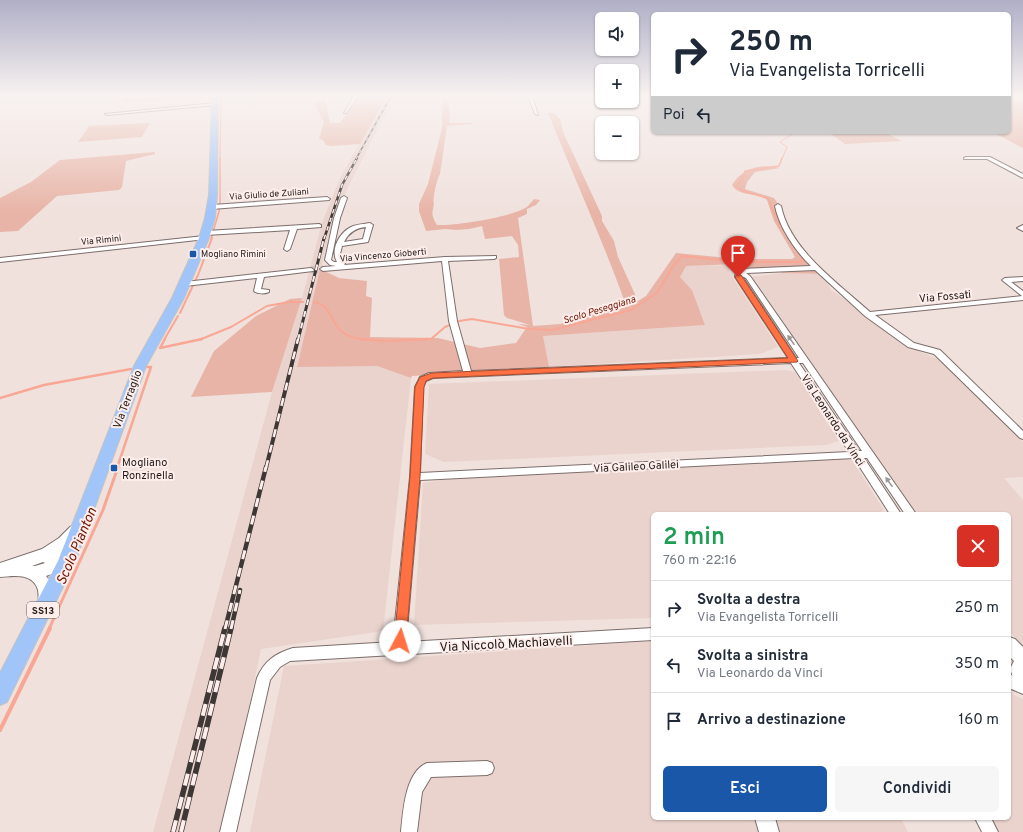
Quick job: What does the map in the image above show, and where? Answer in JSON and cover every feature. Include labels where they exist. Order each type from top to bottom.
[{"type":"main road","name":"Via Terraglio","points":[[0,695],[47,604],[66,562],[140,366],[188,284],[207,235],[217,207],[216,135]]},
{"type":"street","points":[[966,158],[988,158],[1023,176]]},
{"type":"street","points":[[344,198],[337,218],[328,260],[332,264],[353,263],[356,265]]},
{"type":"street","name":"Via Giulio de Zuliani","points":[[217,207],[327,199]]},
{"type":"street","points":[[778,206],[780,216],[791,237],[817,268],[868,314],[911,345],[937,352],[1023,436]]},
{"type":"street","points":[[340,244],[366,241],[370,225],[348,230],[343,234],[336,251],[336,257],[342,264]]},
{"type":"street","name":"Via Rimini","points":[[0,260],[207,235],[218,232],[320,226]]},
{"type":"street","points":[[288,249],[294,228]]},
{"type":"street","name":"Via Vincenzo Gioberti","points":[[323,269],[356,265],[494,257]]},
{"type":"street","points":[[445,259],[454,322],[468,374]]},
{"type":"street","points":[[739,272],[817,268]]},
{"type":"street","points":[[188,284],[199,284],[311,270]]},
{"type":"street","points":[[739,272],[748,277],[910,512]]},
{"type":"street","name":"Via Leonardo da Vinci","points":[[739,272],[738,277],[893,512]]},
{"type":"street","points":[[261,276],[257,291],[267,291]]},
{"type":"street","points":[[1023,279],[1005,280],[1023,294]]},
{"type":"street","name":"Via Fossati","points":[[868,314],[1020,300],[1023,298]]},
{"type":"street","points":[[399,649],[415,477],[419,387],[423,379],[432,375],[805,360]]},
{"type":"street","name":"Via Galileo Galilei","points":[[415,477],[869,454]]},
{"type":"street","points":[[0,569],[43,556],[56,550],[67,541],[81,524]]},
{"type":"street","points":[[43,556],[66,562]]},
{"type":"street","points":[[0,569],[20,569],[35,573],[66,562]]},
{"type":"street","points":[[35,573],[45,586],[47,604]]},
{"type":"street","name":"Via Niccolò Machiavelli","points":[[228,832],[264,678],[270,668],[280,659],[293,654],[651,634]]},
{"type":"street","points":[[1011,651],[1023,687]]},
{"type":"street","points":[[410,832],[413,792],[417,782],[427,770],[487,768]]},
{"type":"street","points":[[766,820],[769,832]]},
{"type":"street","points":[[984,820],[990,832]]},
{"type":"shaded area","points":[[83,135],[143,135],[142,137],[78,142]]},
{"type":"shaded area","points":[[320,135],[365,135],[360,144],[331,146],[326,145],[323,140],[319,139]]},
{"type":"shaded area","points":[[365,135],[375,135],[334,215],[297,366],[377,366],[411,378],[383,631],[261,649],[223,832],[153,832],[272,392],[302,298],[322,223],[340,178]]},
{"type":"shaded area","points":[[440,135],[446,135],[440,174],[436,184],[432,212],[437,225],[484,220],[511,214],[528,206],[534,199],[540,200],[536,205],[527,209],[527,214],[518,218],[533,326],[560,324],[626,305],[600,237],[557,135],[564,135],[602,216],[602,221],[614,241],[618,257],[638,301],[646,296],[676,253],[739,259],[792,259],[795,257],[774,221],[767,200],[739,191],[732,185],[741,174],[753,168],[766,166],[780,168],[755,172],[747,182],[745,189],[774,198],[781,208],[789,233],[823,274],[782,273],[777,267],[750,268],[739,264],[686,266],[680,277],[692,290],[705,325],[543,336],[549,367],[412,376],[411,378],[377,366],[297,367],[320,269],[339,278],[367,281],[366,296],[372,298],[370,337],[438,338],[480,348],[516,343],[527,327],[518,324],[530,325],[507,318],[504,315],[499,259],[519,257],[518,245],[512,236],[485,239],[482,226],[469,229],[426,231],[419,211],[419,204],[428,184]]},
{"type":"shaded area","points":[[832,135],[890,135],[902,141],[845,144]]},
{"type":"shaded area","points":[[997,135],[1023,135],[1023,148]]},
{"type":"shaded area","points":[[155,152],[155,154],[126,161],[122,187],[119,190],[57,196],[18,231],[0,232],[0,198],[31,182],[60,160]]},
{"type":"shaded area","points":[[733,265],[729,266],[729,272],[778,347],[760,354],[549,367],[543,336],[705,325],[692,290],[680,277],[685,266]]},
{"type":"shaded area","points":[[782,273],[823,274],[831,290],[863,311],[865,316],[907,346],[940,360],[1023,442],[1023,477],[1004,478],[1023,500],[1023,646],[1011,633],[1011,512],[915,512],[751,277]]},
{"type":"shaded area","points":[[302,298],[272,392],[191,397],[214,351],[256,316],[290,299]]},
{"type":"shaded area","points":[[785,370],[795,372],[839,441],[826,445],[444,462],[425,454],[429,384]]},
{"type":"shaded area","points":[[835,458],[852,460],[884,510],[880,512],[651,512],[651,618],[414,625],[423,483],[448,479]]},
{"type":"shaded area","points":[[651,641],[651,820],[902,820],[908,832],[250,832],[284,666]]},
{"type":"shaded area","points":[[1011,658],[1013,661],[1014,695],[1023,699],[1023,832],[997,832],[990,820],[1011,820]]},
{"type":"waterway","name":"Scolo Peseggiana","points":[[220,135],[220,159]]},
{"type":"waterway","name":"Scolo Peseggiana","points":[[782,159],[787,147],[780,142],[791,135]]},
{"type":"waterway","name":"Scolo Peseggiana","points":[[782,158],[779,166],[745,171],[742,179],[736,186],[743,191],[768,198],[777,220],[789,239]]},
{"type":"waterway","name":"Scolo Peseggiana","points":[[211,239],[220,208],[220,159]]},
{"type":"waterway","name":"Scolo Peseggiana","points":[[180,313],[198,275],[212,238]]},
{"type":"waterway","name":"Scolo Peseggiana","points":[[418,340],[431,339],[445,327],[459,321],[472,319],[529,329],[552,330],[631,310],[657,293],[673,266],[682,256],[741,262],[801,262],[803,260],[789,238]]},
{"type":"waterway","name":"Scolo Peseggiana","points":[[201,339],[231,327],[267,306],[289,302],[303,302]]},
{"type":"waterway","name":"Scolo Peseggiana","points":[[314,302],[324,306],[341,331],[354,338],[362,339]]},
{"type":"waterway","name":"Scolo Peseggiana","points":[[164,340],[178,316]]},
{"type":"waterway","name":"Scolo Peseggiana","points":[[165,339],[160,348],[201,339]]},
{"type":"waterway","name":"Scolo Peseggiana","points":[[362,339],[385,341],[429,339]]},
{"type":"waterway","name":"Scolo Peseggiana","points":[[362,339],[369,340]]},
{"type":"waterway","name":"Scolo Pianton","points":[[117,468],[151,367],[146,367]]},
{"type":"waterway","name":"Scolo Pianton","points":[[0,398],[44,385],[131,369]]},
{"type":"waterway","name":"Scolo Pianton","points":[[49,629],[103,510],[118,467]]},
{"type":"waterway","name":"Scolo Pianton","points":[[0,730],[50,628]]},
{"type":"tunnel","points":[[311,270],[323,269]]},
{"type":"railway","points":[[356,159],[369,135]]},
{"type":"railway","points":[[324,239],[342,185],[357,158]]},
{"type":"railway","points":[[298,340],[324,238]]},
{"type":"railway","points":[[266,468],[298,339]]},
{"type":"railway","points":[[225,629],[266,467]]},
{"type":"railway","points":[[231,629],[240,590]]},
{"type":"railway","points":[[173,832],[225,628]]},
{"type":"railway","points":[[181,832],[231,628]]},
{"type":"place","name":"Mogliano Rimini","points":[[193,254]]},
{"type":"place","name":"Mogliano Ronzinella","points":[[114,468]]},
{"type":"route","points":[[400,641],[415,477],[419,387],[423,379],[432,375],[794,361],[738,277]]}]
